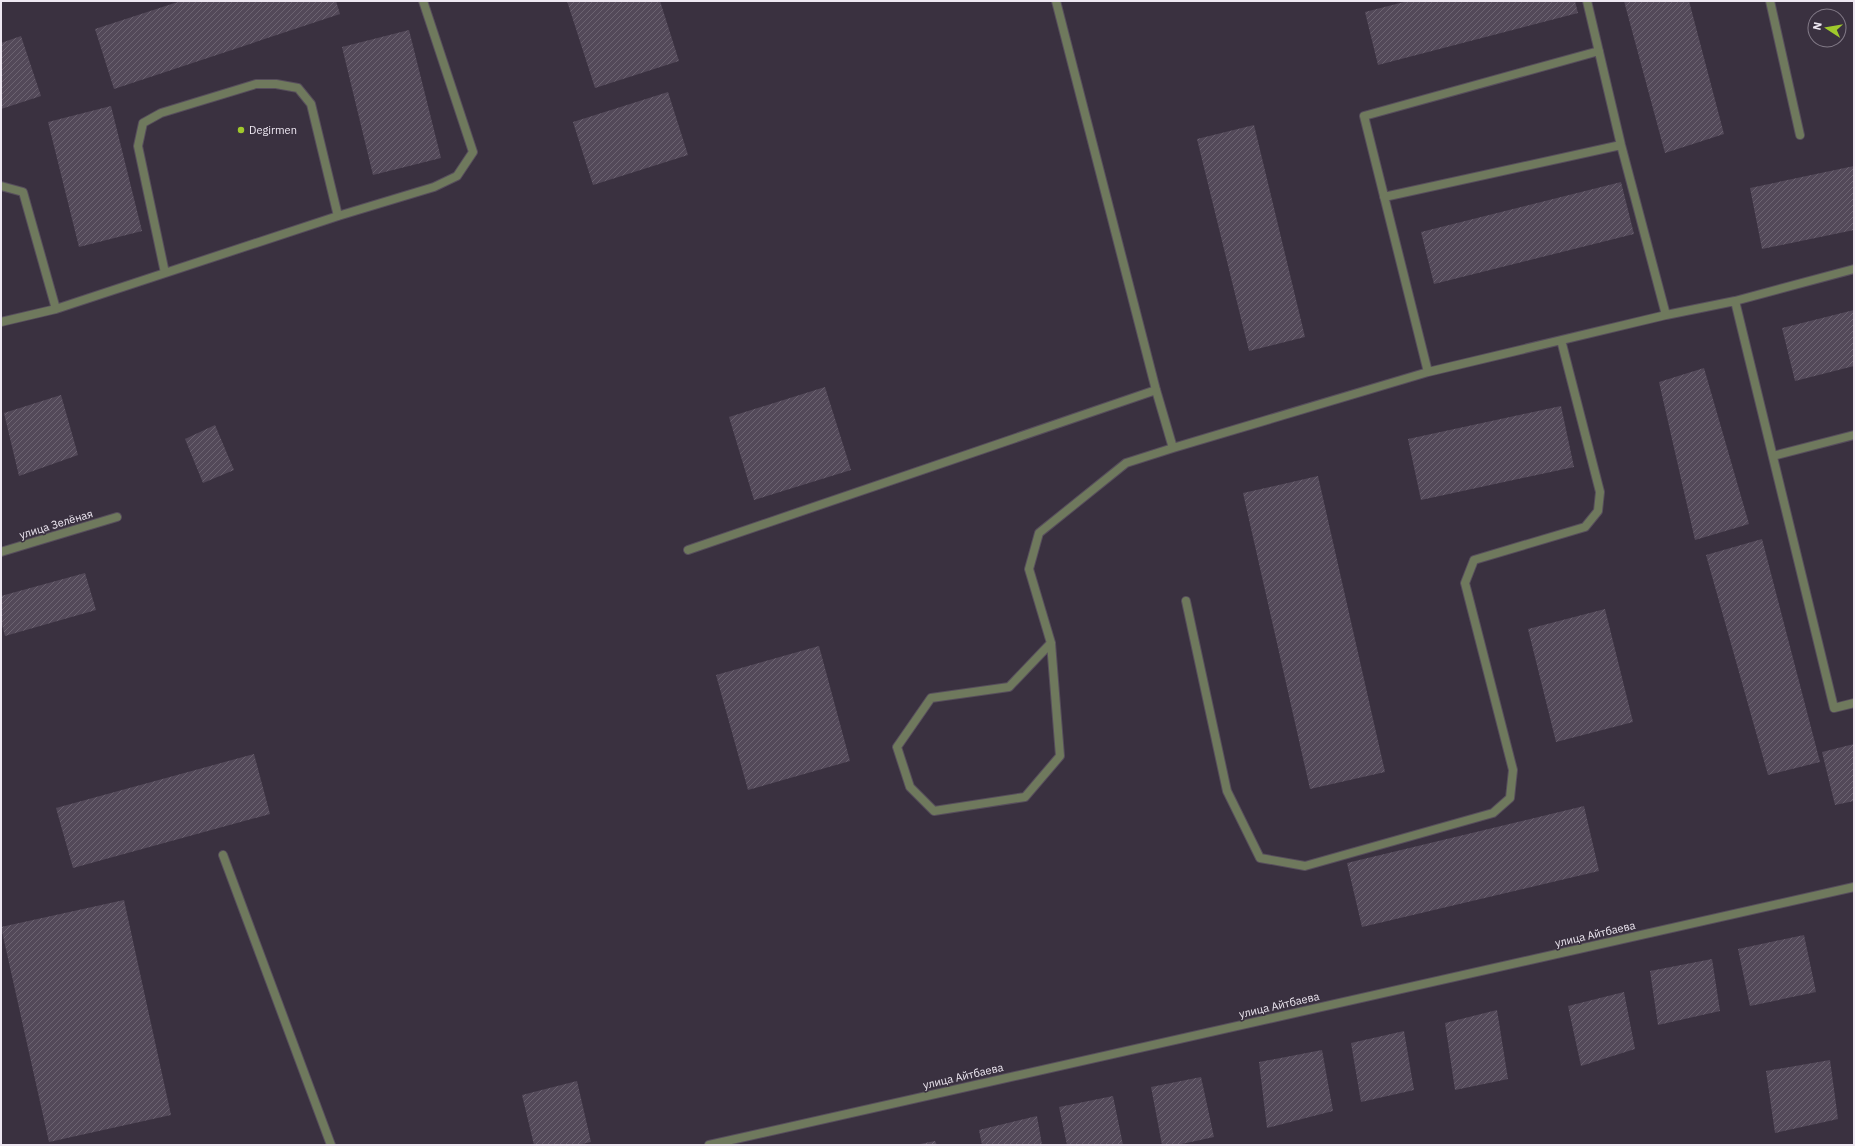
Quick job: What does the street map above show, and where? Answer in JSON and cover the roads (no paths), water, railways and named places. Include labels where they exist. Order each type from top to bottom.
[{"type":"street","points":[[1,322],[56,309],[338,216],[434,187],[457,176],[473,152],[423,1]]},
{"type":"street","points":[[1056,1],[1156,390],[1173,448]]},
{"type":"street","points":[[1587,1],[1621,145],[1666,315]]},
{"type":"street","points":[[1770,1],[1800,135]]},
{"type":"street","points":[[1428,372],[1364,116],[1599,51]]},
{"type":"street","points":[[165,273],[138,146],[143,123],[161,113],[256,84],[276,84],[298,88],[311,104],[338,216]]},
{"type":"street","points":[[1384,197],[1621,145]]},
{"type":"street","points":[[1,186],[23,192],[56,309]]},
{"type":"street","points":[[1051,643],[1009,687],[932,698],[897,747],[910,787],[934,811],[1025,798],[1060,756],[1051,643],[1029,569],[1039,533],[1126,463],[1428,372],[1666,315],[1735,301],[1854,269]]},
{"type":"street","points":[[1735,301],[1834,708],[1854,703]]},
{"type":"street","points":[[1186,601],[1227,791],[1260,858],[1305,866],[1493,814],[1510,798],[1513,770],[1465,583],[1474,560],[1585,527],[1598,511],[1600,492],[1561,340]]},
{"type":"street","points":[[688,550],[1156,390]]},
{"type":"street","points":[[1772,456],[1854,436]]},
{"type":"street","name":"улица Зелёная","points":[[1,552],[117,516]]},
{"type":"street","points":[[223,856],[331,1145]]},
{"type":"street","name":"улица Айтбаева","points":[[709,1145],[1854,887]]},
{"type":"place","name":"Degirmen","points":[[241,130]]}]
